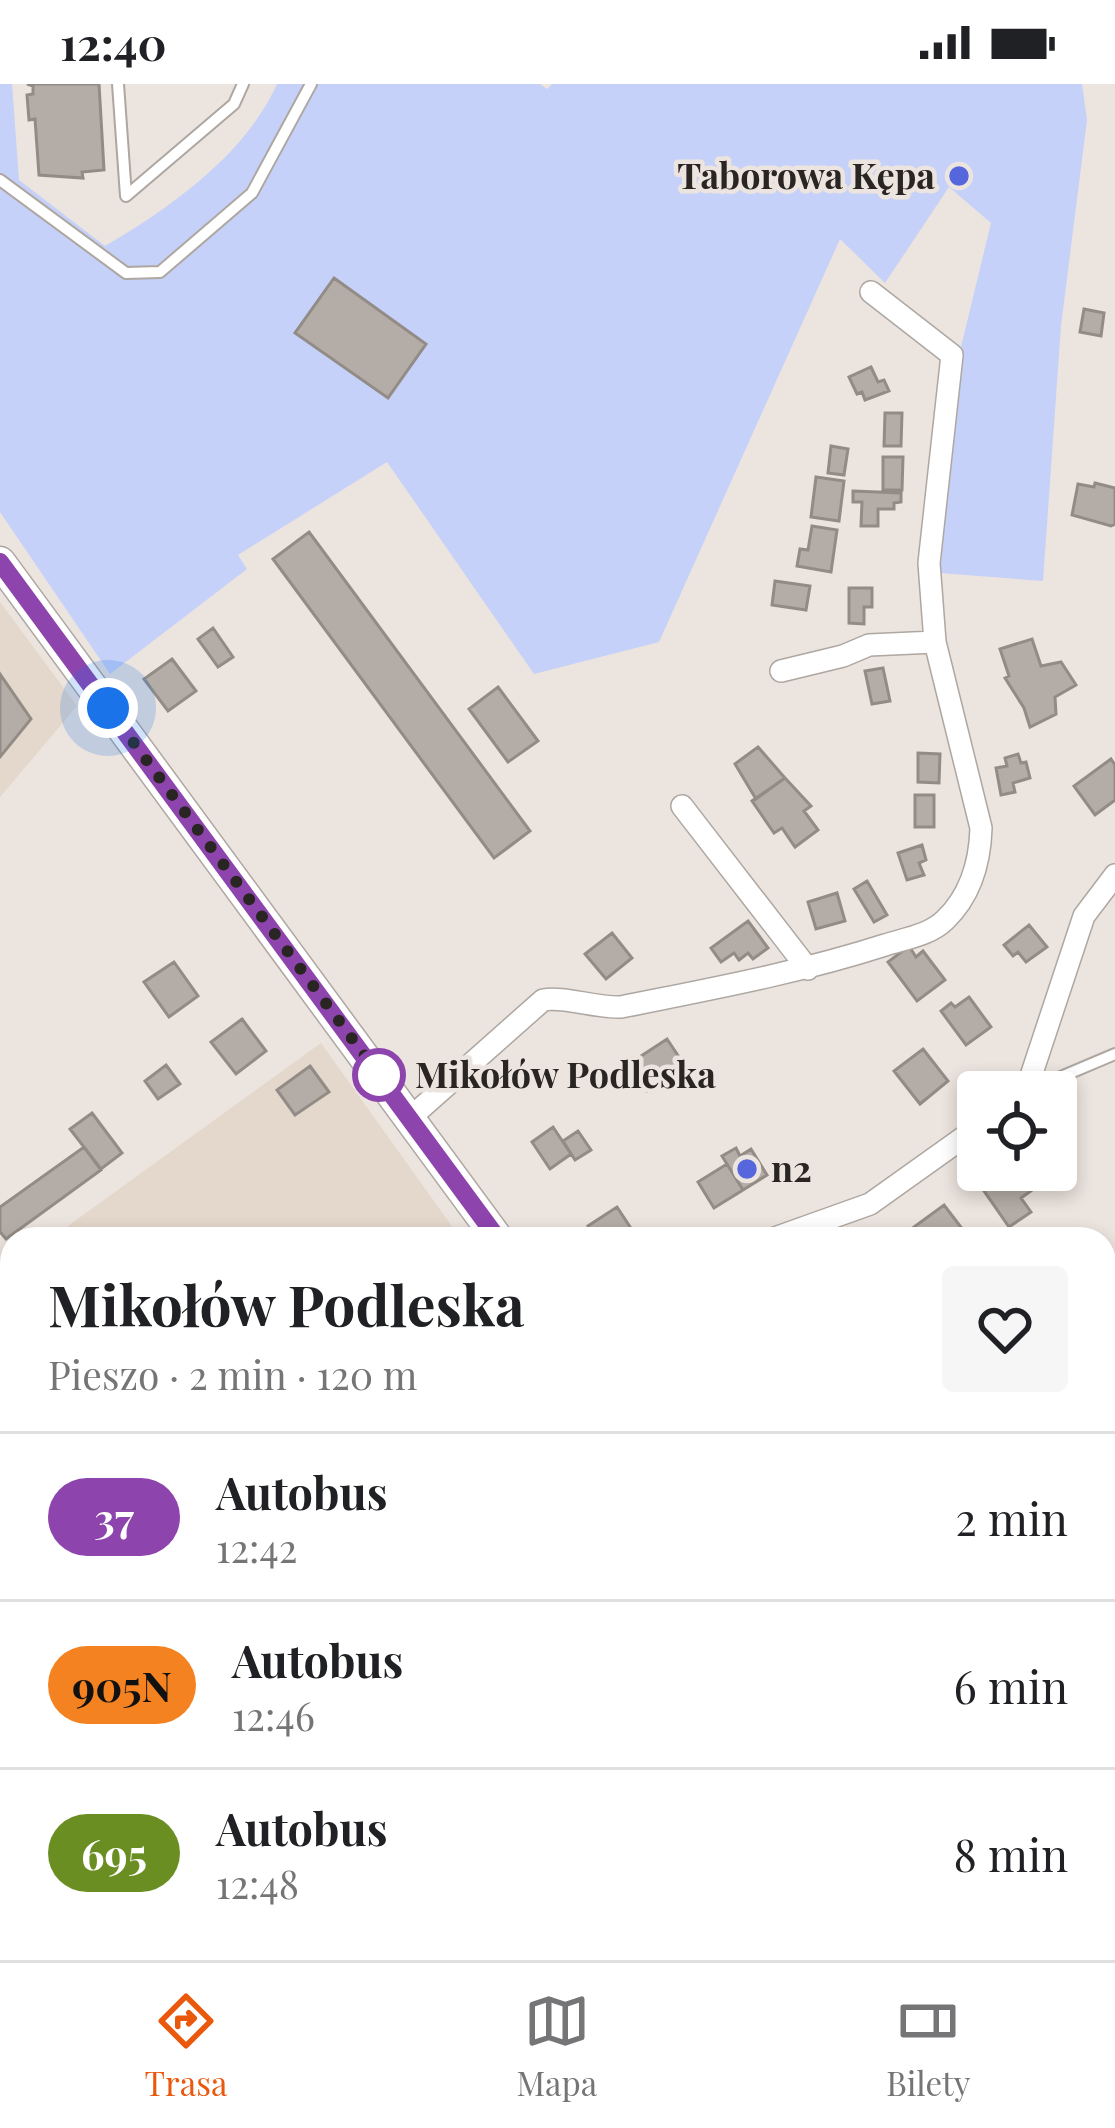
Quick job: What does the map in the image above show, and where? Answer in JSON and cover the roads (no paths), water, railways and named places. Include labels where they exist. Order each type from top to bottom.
[{"type":"street","points":[[410,1118],[542,1000],[621,1007],[808,969],[941,925],[963,899],[980,859],[981,828],[935,642],[928,563],[952,355],[871,292]]},
{"type":"street","points":[[0,562],[489,1227]]},
{"type":"street","points":[[781,670],[869,645],[935,642]]},
{"type":"street","points":[[682,806],[808,969]]},
{"type":"street","points":[[1029,1071],[1084,916],[1115,875]]},
{"type":"street","points":[[831,1227],[957,1142]]},
{"type":"lane","points":[[118,84],[126,196],[234,104],[243,84]]},
{"type":"lane","points":[[0,180],[126,273],[160,272],[252,193],[311,84]]},
{"type":"lane","points":[[1075,1071],[1115,1054]]},
{"type":"place","name":"Taborowa Kępa","points":[[959,176]]},
{"type":"place","name":"Mikołów Podleska","points":[[379,1075]]},
{"type":"place","name":"n2","points":[[747,1169]]}]
